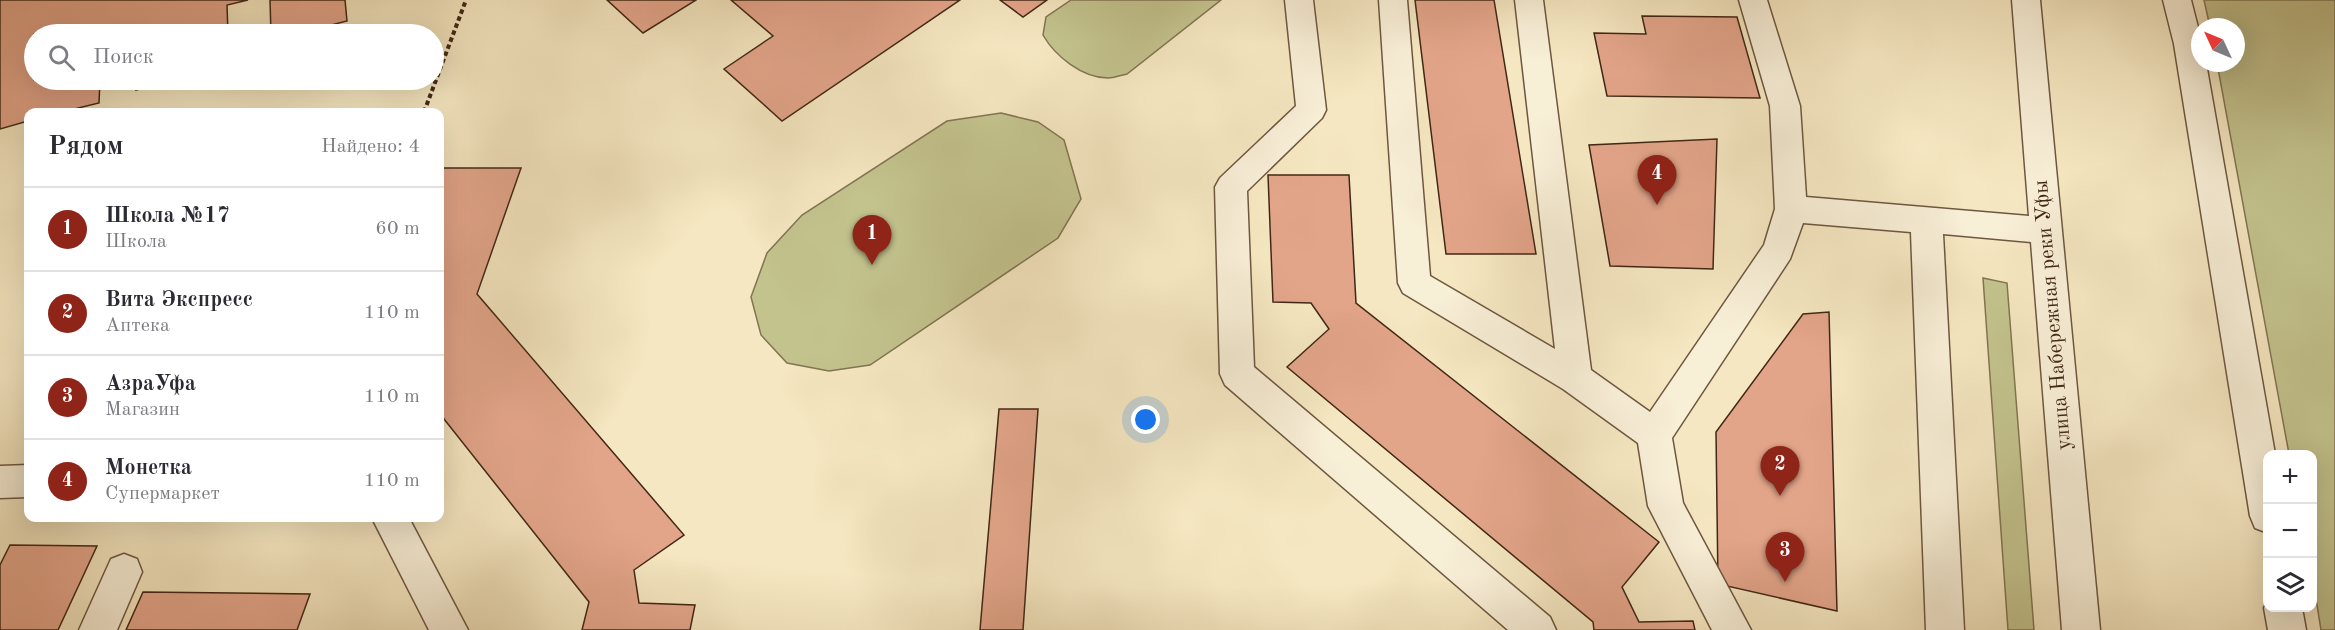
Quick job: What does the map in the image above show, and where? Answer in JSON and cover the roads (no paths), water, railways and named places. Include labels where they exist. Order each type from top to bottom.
[{"type":"street","points":[[1299,0],[1311,110],[1231,187],[1237,374],[1537,630]]},
{"type":"street","points":[[1393,0],[1414,283],[1575,378],[1654,435]]},
{"type":"street","points":[[1529,0],[1575,378]]},
{"type":"street","points":[[1732,630],[1666,506],[1654,435],[1779,250],[1791,209],[1785,106],[1753,0]]},
{"type":"street","name":"улица Набережная реки Уфы","points":[[2026,0],[2081,630]]},
{"type":"street","points":[[2177,0],[2188,44],[2266,504]]},
{"type":"street","points":[[1791,209],[2046,230]]},
{"type":"street","points":[[1926,220],[1945,630]]},
{"type":"street","points":[[0,482],[24,481]]},
{"type":"street","points":[[392,522],[449,630]]},
{"type":"street","points":[[98,630],[124,572]]},
{"type":"street","points":[[2284,612],[2287,630]]},
{"type":"place","name":"Монетка","points":[[1657,205]]},
{"type":"place","name":"Школа №17","points":[[872,265]]},
{"type":"place","name":"Вита Экспресс","points":[[1780,496]]},
{"type":"place","name":"АзраУфа","points":[[1785,582]]}]
